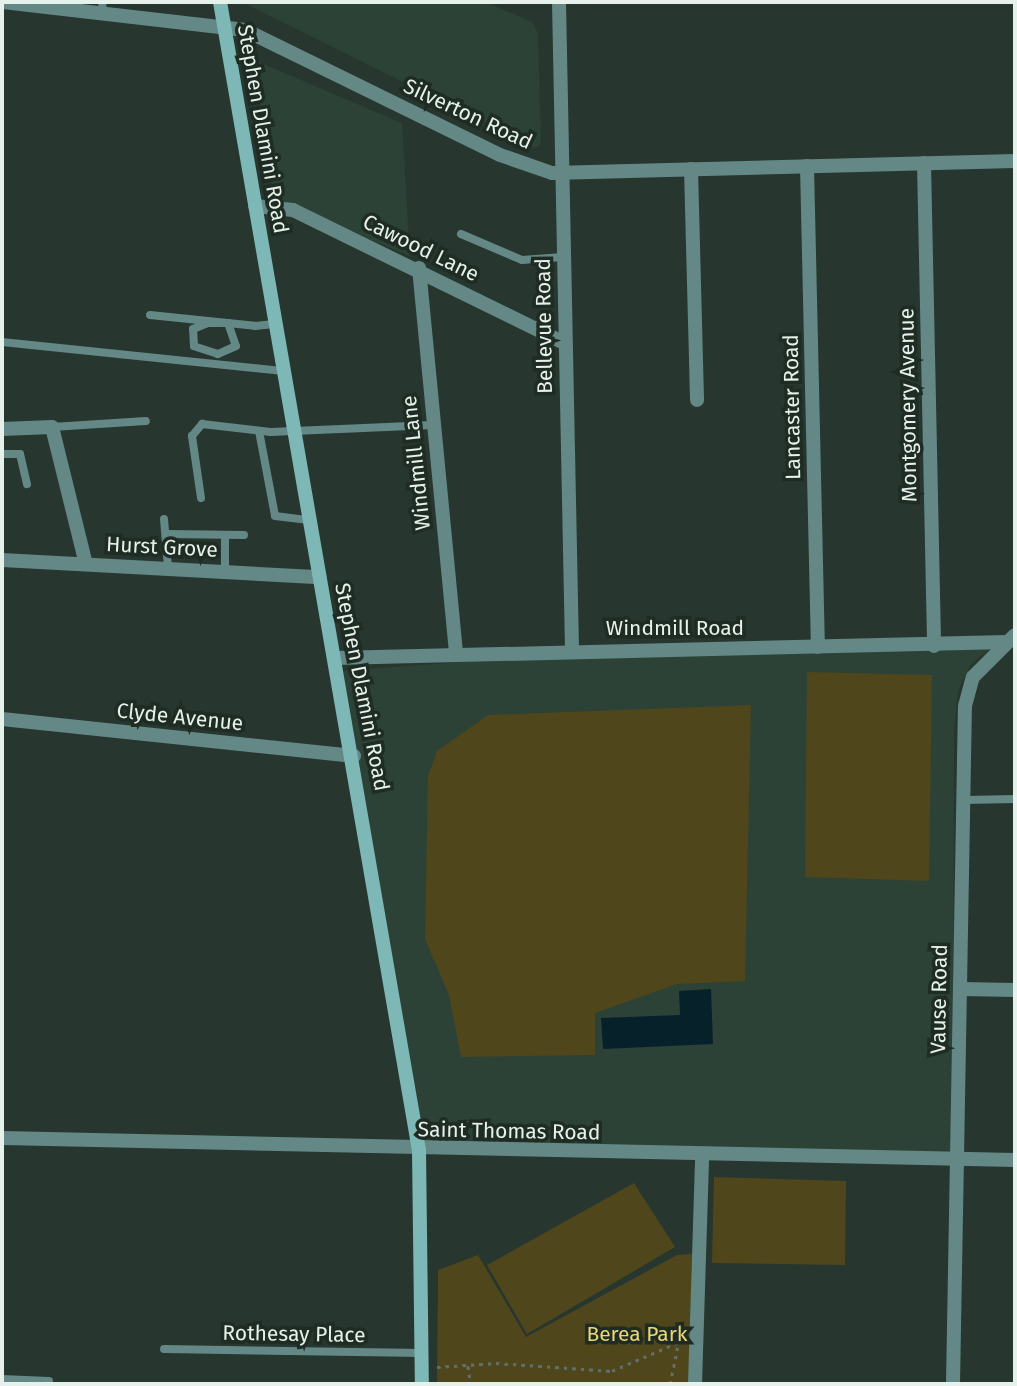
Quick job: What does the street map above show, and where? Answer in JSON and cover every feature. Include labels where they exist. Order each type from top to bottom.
[{"type":"main road","name":"Stephen Dlamini Road","points":[[220,2],[307,520],[354,756],[419,1150],[422,1384]]},
{"type":"street","name":"Silverton Road","points":[[3,2],[103,7],[224,26],[272,41],[521,164],[563,174],[1015,161]]},
{"type":"street","name":"Bellevue Road","points":[[559,2],[572,650]]},
{"type":"street","name":"Montgomery Avenue","points":[[924,163],[934,646]]},
{"type":"street","name":"Lancaster Road","points":[[807,166],[818,647]]},
{"type":"street","points":[[691,169],[697,400]]},
{"type":"street","name":"Cawood Lane","points":[[255,206],[293,210],[419,268],[565,343]]},
{"type":"street","name":"Windmill Lane","points":[[419,268],[456,653]]},
{"type":"street","points":[[2,429],[52,427],[86,564]]},
{"type":"street","name":"Hurst Grove","points":[[2,560],[320,577]]},
{"type":"street","name":"Windmill Road","points":[[335,658],[572,650],[934,646],[1012,640]]},
{"type":"street","name":"Vause Road","points":[[953,1384],[968,691],[987,658],[1012,640]]},
{"type":"street","name":"Clyde Avenue","points":[[2,719],[354,756]]},
{"type":"street","points":[[961,989],[1015,990]]},
{"type":"street","name":"Saint Thomas Road","points":[[2,1138],[419,1150],[1015,1160]]},
{"type":"street","points":[[695,1384],[702,1156]]},
{"type":"lane","points":[[461,234],[522,260],[563,257]]},
{"type":"lane","points":[[150,315],[228,323],[274,324]]},
{"type":"lane","points":[[228,323],[237,341],[232,351],[194,346],[197,326],[228,323]]},
{"type":"lane","points":[[2,342],[281,371]]},
{"type":"lane","points":[[52,427],[146,421]]},
{"type":"lane","points":[[201,498],[196,426],[259,431],[433,425]]},
{"type":"lane","points":[[259,431],[275,516],[307,520]]},
{"type":"lane","points":[[2,454],[20,454],[27,484]]},
{"type":"lane","points":[[164,519],[168,568]]},
{"type":"lane","points":[[167,534],[244,535]]},
{"type":"lane","points":[[225,535],[225,571]]},
{"type":"lane","points":[[168,545],[208,550]]},
{"type":"lane","points":[[965,800],[1015,799]]},
{"type":"lane","name":"Rothesay Place","points":[[164,1349],[423,1360]]},
{"type":"lane","points":[[2,1379],[49,1381]]},
{"type":"path","points":[[670,1384],[678,1344],[696,1322]]},
{"type":"path","points":[[423,1360],[468,1366],[612,1371],[678,1344]]},
{"type":"path","points":[[468,1366],[471,1384]]},
{"type":"shaded area","points":[[242,2],[486,2],[532,22],[538,33],[541,143],[536,148]]},
{"type":"shaded area","points":[[254,60],[402,123],[410,256],[274,200]]},
{"type":"shaded area","points":[[994,646],[971,664],[958,690],[954,732],[953,1152],[423,1145],[342,671],[565,654]]},
{"type":"green space","points":[[807,672],[932,675],[929,881],[805,877]]},
{"type":"green space","points":[[751,705],[745,981],[677,984],[595,1013],[595,1055],[461,1057],[449,995],[425,939],[428,776],[437,751],[488,715]]},
{"type":"green space","points":[[714,1177],[846,1181],[845,1265],[712,1263]]},
{"type":"green space","points":[[634,1183],[675,1247],[527,1334],[487,1265]]},
{"type":"green space","name":"Berea Park","points":[[692,1254],[689,1384],[437,1384],[438,1270],[478,1255],[526,1337],[677,1255]]},
{"type":"water","points":[[711,989],[713,1044],[603,1049],[601,1018],[680,1015],[679,991]]}]
